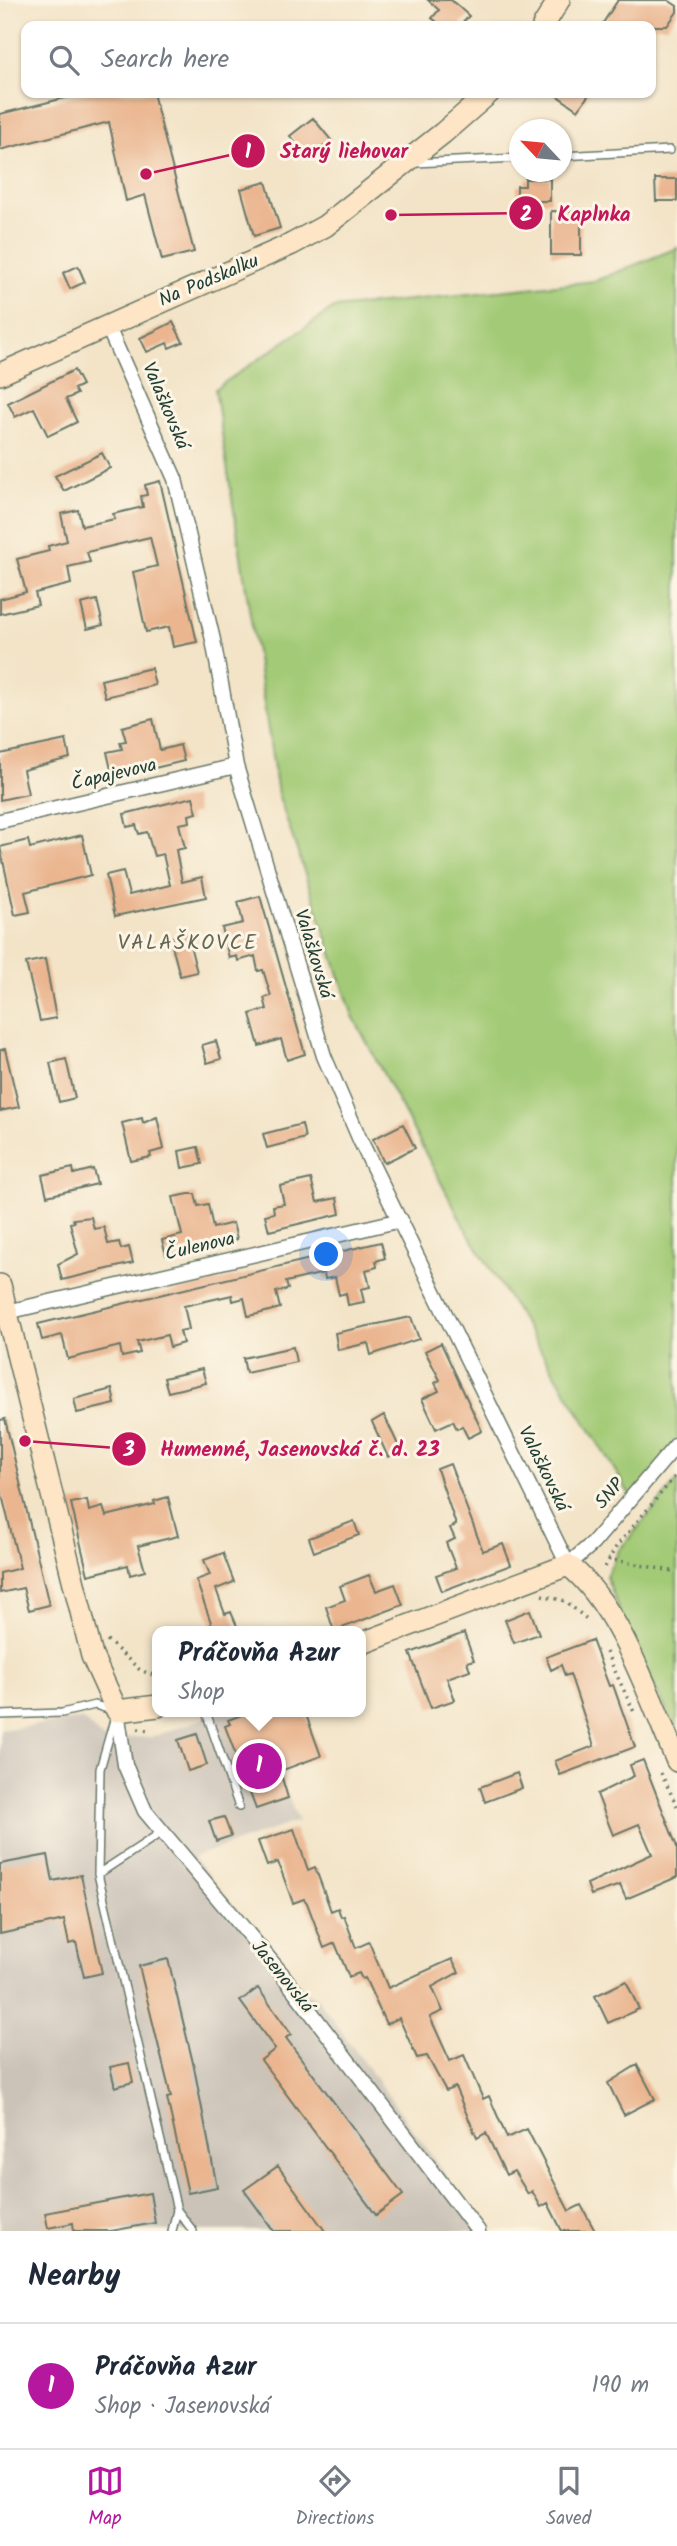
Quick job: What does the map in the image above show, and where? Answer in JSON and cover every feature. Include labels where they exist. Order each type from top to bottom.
[{"type":"street","points":[[545,21],[559,0]]},
{"type":"street","name":"Na Podskalku","points":[[0,374],[292,244],[325,226],[483,98]]},
{"type":"street","name":"Valaškovská","points":[[107,325],[175,479],[213,640],[236,766],[324,1056],[360,1140],[568,1565]]},
{"type":"street","name":"Čapajevova","points":[[0,821],[236,766]]},
{"type":"street","name":"Čulenova","points":[[7,1311],[401,1220]]},
{"type":"street","name":"Jasenovská","points":[[0,1284],[92,1656],[117,1711],[125,1765],[145,1811],[281,1973],[478,2231]]},
{"type":"street","name":"SNP","points":[[568,1565],[593,1543],[677,1444]]},
{"type":"street","points":[[366,1642],[568,1565],[587,1580],[618,1630],[667,1762]]},
{"type":"street","points":[[117,1711],[152,1707]]},
{"type":"lane","points":[[572,155],[670,150]]},
{"type":"lane","points":[[404,164],[509,159]]},
{"type":"lane","points":[[0,1715],[62,1713],[95,1705],[117,1711],[100,1769],[98,1874],[177,2210],[193,2231]]},
{"type":"lane","points":[[208,1717],[239,1807]]},
{"type":"lane","points":[[98,1874],[162,1832]]},
{"type":"lane","points":[[172,2231],[177,2210]]},
{"type":"path","points":[[605,1567],[608,1559],[677,1474]]},
{"type":"path","points":[[608,1559],[677,1572]]},
{"type":"path","points":[[565,1601],[570,1592]]},
{"type":"path","points":[[541,1595],[565,1601],[595,1627]]},
{"type":"path","points":[[98,1632],[140,1670],[152,1675]]},
{"type":"path","points":[[601,1640],[634,1713]]},
{"type":"path","points":[[667,1762],[677,1806]]},
{"type":"shaded area","points":[[208,1717],[257,1717],[298,1821],[193,1857],[307,1993],[317,1998],[487,2231],[0,2231],[0,1730],[83,1719],[103,1739],[152,1737]]},
{"type":"green space","points":[[677,248],[677,1444],[632,1498],[464,1226],[353,1016],[278,794],[215,389],[334,308],[595,281]]},
{"type":"green space","points":[[677,1481],[677,1730],[631,1641],[606,1576],[619,1550]]},
{"type":"building","points":[[428,0],[451,0],[469,16],[464,21],[436,21],[432,18],[439,10]]},
{"type":"building","points":[[618,0],[668,0],[677,6],[677,12],[667,26],[656,26],[656,21],[604,21]]},
{"type":"building","points":[[65,98],[154,98],[194,252],[162,260],[145,195],[126,201],[109,122],[0,150],[0,114]]},
{"type":"building","points":[[560,98],[586,98],[578,110]]},
{"type":"building","points":[[313,118],[331,140],[308,159],[290,136]]},
{"type":"building","points":[[655,179],[677,179],[677,201],[656,201]]},
{"type":"building","points":[[266,182],[280,228],[254,236],[241,189]]},
{"type":"building","points":[[525,182],[550,182],[550,201],[517,201],[517,186],[525,186]]},
{"type":"building","points":[[551,211],[581,212],[581,255],[551,255]]},
{"type":"building","points":[[78,266],[85,282],[70,289],[63,273]]},
{"type":"building","points":[[173,322],[183,342],[169,348],[167,343],[147,352],[140,338]]},
{"type":"building","points":[[74,370],[82,385],[74,389],[77,394],[66,399],[77,422],[48,436],[34,408],[15,417],[8,403]]},
{"type":"building","points":[[102,453],[110,468],[64,491],[55,476]]},
{"type":"building","points":[[160,481],[197,642],[173,647],[169,627],[146,632],[133,572],[157,566],[150,537],[87,552],[90,562],[68,567],[71,584],[35,593],[38,605],[0,614],[0,599],[26,592],[17,559],[49,551],[48,546],[67,541],[61,514],[78,510],[82,526],[115,519],[113,514],[143,507],[141,496],[147,495],[145,485]]},
{"type":"building","points":[[97,600],[103,625],[87,629],[81,604]]},
{"type":"building","points":[[151,668],[155,685],[105,697],[101,680]]},
{"type":"building","points":[[153,719],[160,750],[180,745],[184,761],[113,778],[107,752],[122,749],[120,742],[126,741],[122,727]]},
{"type":"building","points":[[66,740],[70,758],[23,770],[28,794],[0,800],[0,754]]},
{"type":"building","points":[[193,797],[197,813],[189,815],[190,822],[179,824],[185,848],[176,850],[182,882],[202,877],[206,897],[115,916],[106,875],[123,871],[129,895],[170,885],[163,854],[154,856],[147,832],[139,834],[136,825],[127,827],[124,814]]},
{"type":"building","points":[[82,835],[91,875],[25,892],[30,912],[15,915],[0,847],[28,840],[30,848]]},
{"type":"building","points":[[260,896],[305,1054],[287,1060],[281,1039],[259,1046],[250,1014],[267,1009],[264,998],[271,996],[263,970],[258,971],[255,956],[238,961],[237,956],[229,958],[222,928],[243,923],[238,902]]},
{"type":"building","points":[[187,934],[197,972],[180,976],[170,938]]},
{"type":"building","points":[[45,959],[56,1018],[40,1021],[26,963]]},
{"type":"building","points":[[216,1041],[221,1059],[207,1063],[202,1045]]},
{"type":"building","points":[[5,1049],[19,1107],[0,1111],[0,1050]]},
{"type":"building","points":[[66,1059],[75,1098],[59,1102],[50,1063]]},
{"type":"building","points":[[157,1117],[164,1149],[150,1153],[151,1157],[131,1161],[122,1123],[142,1118],[143,1123]]},
{"type":"building","points":[[302,1124],[305,1138],[267,1148],[263,1134]]},
{"type":"building","points":[[403,1124],[415,1148],[384,1163],[373,1139]]},
{"type":"building","points":[[198,1147],[202,1164],[182,1168],[179,1151]]},
{"type":"building","points":[[73,1168],[74,1174],[93,1169],[97,1184],[47,1196],[42,1175]]},
{"type":"building","points":[[311,1179],[317,1202],[337,1198],[340,1214],[269,1231],[265,1215],[274,1213],[273,1206],[284,1204],[280,1186]]},
{"type":"building","points":[[195,1194],[198,1206],[208,1204],[213,1228],[233,1223],[237,1239],[166,1255],[162,1240],[182,1235],[173,1197]]},
{"type":"building","points":[[91,1217],[94,1229],[104,1227],[108,1244],[119,1242],[121,1249],[129,1247],[133,1263],[62,1280],[58,1264],[78,1254],[70,1223],[74,1222],[73,1219]]},
{"type":"building","points":[[381,1242],[385,1258],[376,1261],[377,1267],[366,1270],[370,1287],[361,1289],[364,1302],[348,1305],[346,1293],[339,1295],[335,1277],[325,1279],[324,1273],[286,1282],[288,1289],[276,1292],[280,1308],[258,1314],[248,1316],[244,1298],[233,1301],[232,1295],[184,1306],[189,1329],[180,1331],[183,1343],[170,1347],[167,1335],[137,1342],[140,1353],[122,1357],[120,1346],[68,1359],[62,1335],[42,1340],[38,1324]]},
{"type":"building","points":[[411,1317],[419,1339],[371,1355],[368,1343],[338,1350],[335,1333]]},
{"type":"building","points":[[441,1343],[482,1431],[468,1438],[462,1426],[457,1429],[453,1421],[436,1429],[422,1399],[439,1391],[435,1383],[440,1380],[425,1351]]},
{"type":"building","points":[[293,1347],[296,1362],[246,1373],[243,1358]]},
{"type":"building","points":[[202,1369],[206,1383],[168,1392],[164,1378]]},
{"type":"building","points":[[112,1389],[115,1404],[77,1413],[74,1399]]},
{"type":"building","points":[[384,1415],[401,1451],[388,1457],[372,1422]]},
{"type":"building","points":[[5,1419],[49,1605],[29,1610],[23,1588],[0,1593],[0,1573],[20,1568],[0,1487],[0,1420]]},
{"type":"building","points":[[450,1464],[483,1551],[503,1544],[511,1565],[442,1591],[436,1575],[456,1568],[446,1543],[455,1539],[450,1528],[456,1525],[437,1469]]},
{"type":"building","points":[[168,1497],[178,1536],[138,1546],[145,1571],[130,1575],[128,1565],[88,1575],[71,1503],[87,1500],[89,1511],[103,1507],[106,1516],[155,1504],[154,1501]]},
{"type":"building","points":[[354,1521],[359,1535],[314,1552],[309,1538]]},
{"type":"building","points":[[223,1553],[234,1582],[216,1589],[225,1614],[231,1612],[237,1626],[212,1626],[196,1580],[210,1575],[204,1560]]},
{"type":"building","points":[[369,1575],[376,1591],[395,1584],[403,1605],[347,1626],[332,1626],[326,1607],[345,1600],[340,1586]]},
{"type":"building","points":[[530,1610],[539,1634],[514,1643],[505,1620]]},
{"type":"building","points":[[464,1633],[474,1660],[467,1662],[470,1670],[447,1678],[455,1700],[431,1708],[410,1653]]},
{"type":"building","points":[[592,1640],[609,1686],[613,1685],[635,1747],[560,1775],[555,1761],[594,1746],[570,1674],[565,1676],[561,1665],[551,1670],[546,1657]]},
{"type":"building","points":[[236,1717],[307,1717],[321,1756],[280,1771],[288,1798],[256,1809],[225,1726],[230,1724],[228,1720]]},
{"type":"building","points":[[197,1734],[207,1765],[188,1771],[178,1740]]},
{"type":"building","points":[[643,1760],[677,1847],[677,1877],[626,1899],[620,1885],[591,1895],[587,1884],[652,1854],[639,1824],[613,1835],[597,1794],[634,1776],[630,1765]]},
{"type":"building","points":[[517,1773],[522,1788],[485,1802],[480,1787]]},
{"type":"building","points":[[224,1817],[231,1836],[216,1841],[209,1821]]},
{"type":"building","points":[[294,1829],[308,1870],[315,1867],[331,1911],[338,1908],[341,1917],[344,1916],[356,1948],[369,1942],[388,1988],[452,1959],[459,1972],[432,1987],[443,2011],[430,2017],[450,2061],[464,2055],[483,2099],[489,2096],[507,2138],[527,2129],[569,2211],[581,2205],[595,2231],[562,2231],[548,2203],[541,2207],[532,2191],[528,2194],[514,2171],[506,2175],[486,2133],[477,2138],[455,2087],[446,2091],[427,2056],[417,2058],[399,2018],[386,2024],[365,1978],[362,1979],[359,1973],[349,1977],[335,1943],[324,1948],[307,1903],[304,1899],[293,1903],[278,1862],[267,1866],[258,1841]]},
{"type":"building","points":[[48,1855],[53,1881],[81,1875],[102,1973],[84,1977],[76,1942],[69,1944],[64,1920],[0,1934],[0,1864]]},
{"type":"building","points":[[168,1959],[194,2067],[217,2187],[188,2193],[167,2098],[171,2097],[139,1966]]},
{"type":"building","points":[[626,1981],[639,2009],[608,2023],[595,1996]]},
{"type":"building","points":[[258,1988],[291,2034],[286,2038],[403,2195],[376,2215],[261,2060],[275,2049],[240,2001]]},
{"type":"building","points":[[129,2063],[133,2082],[115,2087],[110,2067]]},
{"type":"building","points":[[637,2065],[655,2099],[624,2115],[608,2083]]},
{"type":"building","points":[[278,2166],[325,2231],[274,2231],[244,2190]]},
{"type":"building","points":[[150,2193],[155,2223],[111,2231],[74,2231],[73,2223],[48,2228],[45,2213]]},
{"type":"place","name":"Starý liehovar","points":[[146,174]]},
{"type":"place","name":"Kaplnka","points":[[391,215]]},
{"type":"place","name":"Humenné, Jasenovská č. d. 23","points":[[25,1441]]},
{"type":"place","name":"Práčovňa Azur","points":[[259,1766]]},
{"type":"district","name":"VALAŠKOVCE","points":[[188,943]]}]
